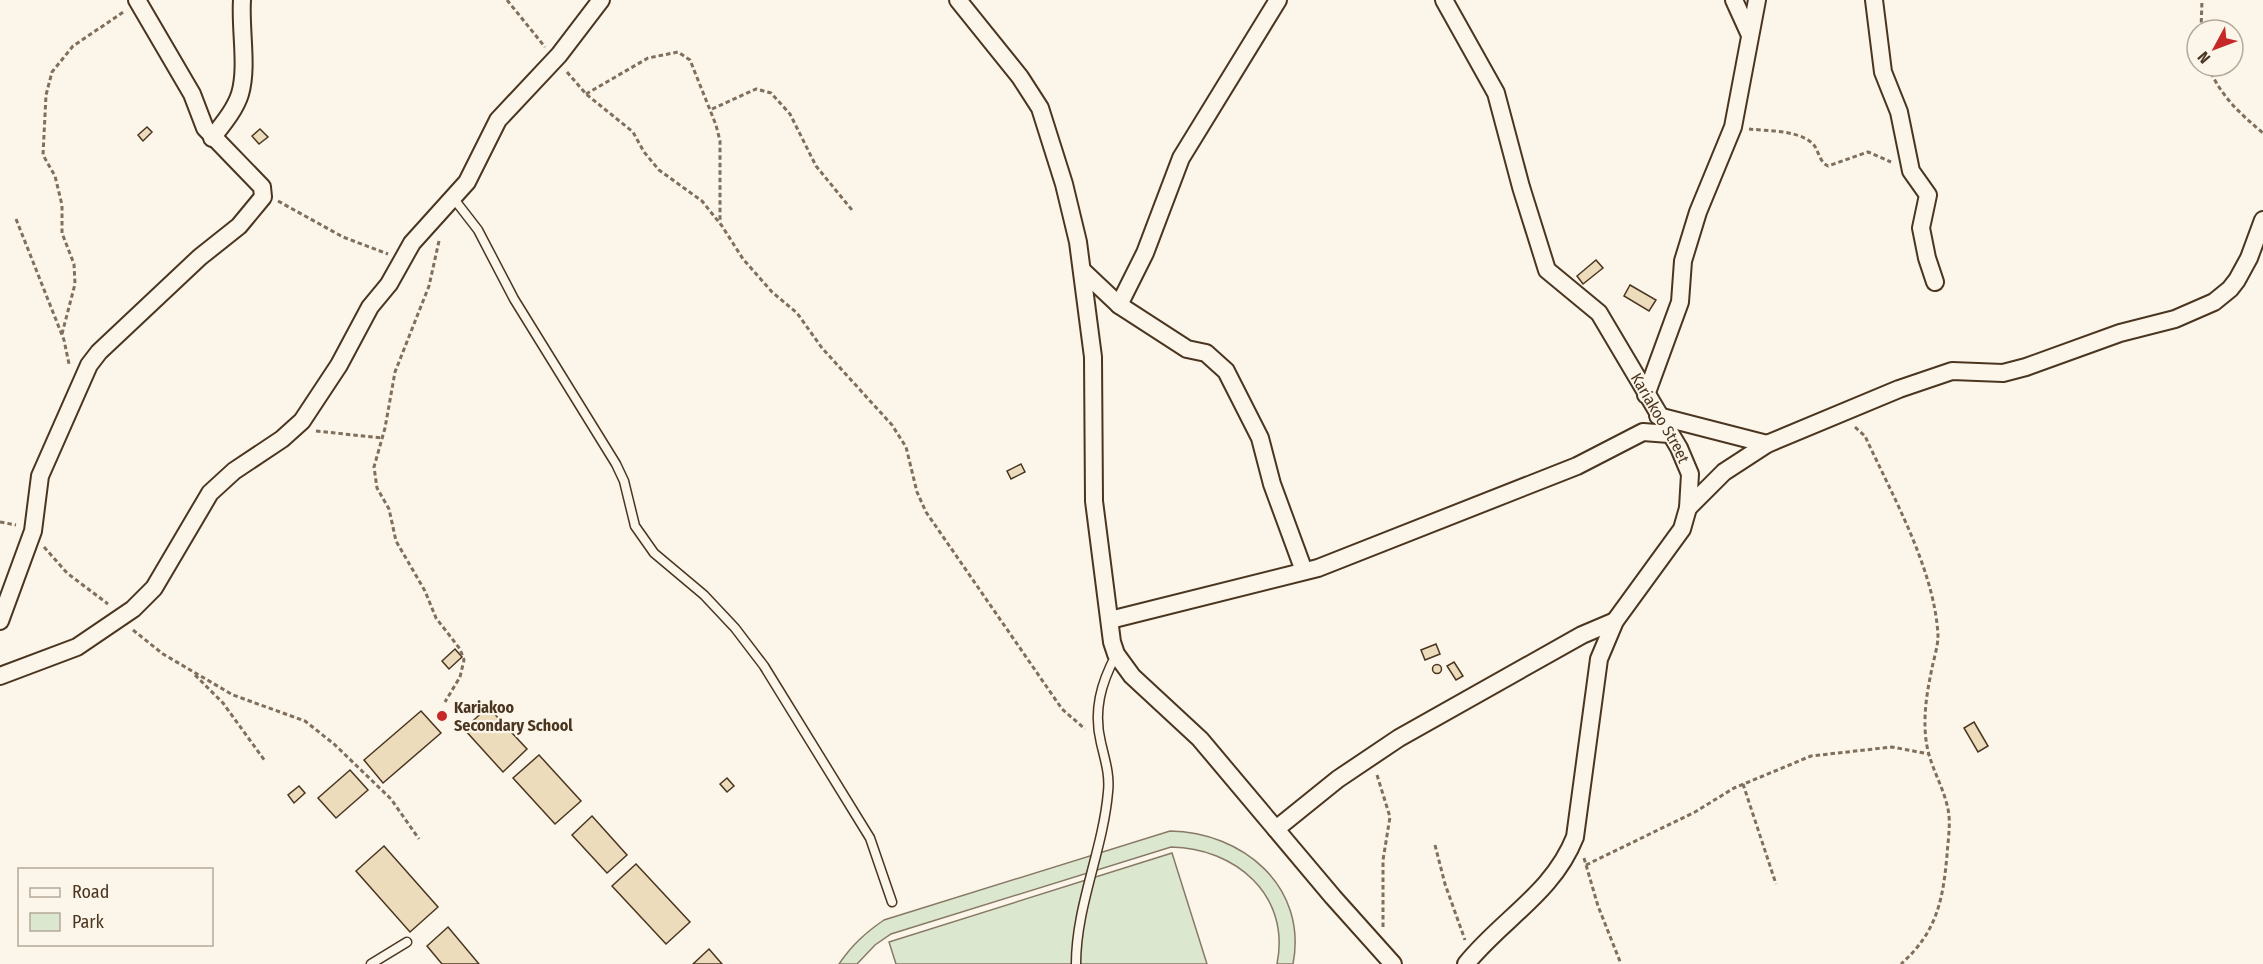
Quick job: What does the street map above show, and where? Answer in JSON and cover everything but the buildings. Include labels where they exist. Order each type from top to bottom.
[{"type":"street","points":[[212,138],[240,95],[244,74],[240,26],[242,0]]},
{"type":"street","points":[[0,676],[66,653],[121,618],[154,588],[215,487],[294,429],[339,365],[370,307],[404,259],[412,243],[449,205],[467,182],[498,120],[556,59],[601,0]]},
{"type":"street","points":[[958,0],[1020,77],[1040,108],[1064,184],[1083,271],[1093,357],[1094,501],[1116,654],[1132,676],[1200,739],[1393,964]]},
{"type":"street","points":[[1119,305],[1145,253],[1181,158],[1278,0]]},
{"type":"street","name":"Kariakoo Street","points":[[1444,0],[1496,93],[1521,187],[1547,270],[1599,313],[1678,447],[1690,474],[1688,508],[1682,529],[1674,544],[1615,621],[1599,659],[1575,837],[1569,851],[1538,896],[1468,959]]},
{"type":"street","points":[[1734,0],[1749,33]]},
{"type":"street","points":[[1646,394],[1680,302],[1683,261],[1694,223],[1733,127],[1757,0]]},
{"type":"street","points":[[1874,0],[1883,72],[1899,112],[1913,174],[1928,195],[1922,228],[1927,258],[1935,282]]},
{"type":"street","points":[[0,621],[31,536],[40,476],[83,376],[99,352],[200,256],[239,225],[261,202],[262,187],[212,138],[200,120],[192,94],[138,1]]},
{"type":"street","points":[[1688,508],[1724,472],[1767,444],[1822,420],[1944,373],[1972,370],[1996,373],[2012,371],[2120,333],[2175,319],[2214,302],[2237,280],[2249,258],[2263,220]]},
{"type":"street","points":[[1083,271],[1119,305],[1187,350],[1206,353],[1226,371],[1260,438],[1272,484],[1304,571]]},
{"type":"street","points":[[1658,416],[1767,444]]},
{"type":"street","points":[[1110,620],[1304,571],[1453,517],[1556,474],[1643,432],[1669,434]]},
{"type":"street","points":[[1276,830],[1338,779],[1370,757],[1582,635],[1615,621]]},
{"type":"lane","points":[[449,205],[478,230],[513,299],[616,464],[624,481],[634,526],[654,554],[704,595],[735,628],[764,666],[870,838],[891,902]]},
{"type":"lane","points":[[1076,964],[1081,923],[1097,858],[1108,792],[1108,772],[1101,743],[1097,705],[1105,676],[1116,654]]},
{"type":"lane","points":[[371,964],[407,942]]},
{"type":"path","points":[[507,0],[518,10],[535,37],[586,94],[633,132],[644,152],[659,170],[702,201],[743,259],[772,292],[797,313],[822,348],[902,438],[917,492],[926,512],[1062,709],[1101,743]]},
{"type":"path","points":[[2201,18],[2202,0]]},
{"type":"path","points":[[62,334],[75,284],[74,264],[62,233],[62,205],[55,176],[43,155],[46,96],[52,72],[73,46],[138,1]]},
{"type":"path","points":[[586,94],[648,58],[678,52],[690,60],[711,109],[720,141],[720,224]]},
{"type":"path","points":[[2213,78],[2233,108],[2263,133]]},
{"type":"path","points":[[711,109],[756,89],[771,93],[790,114],[816,166],[852,210]]},
{"type":"path","points":[[1733,127],[1801,137],[1812,143],[1823,164],[1828,166],[1868,152],[1913,174]]},
{"type":"path","points":[[263,192],[343,237],[404,259]]},
{"type":"path","points":[[445,702],[460,677],[464,660],[460,649],[436,618],[425,591],[392,532],[389,509],[377,488],[374,474],[395,372],[429,286],[449,205]]},
{"type":"path","points":[[16,219],[62,334],[75,396]]},
{"type":"path","points":[[1822,420],[1839,421],[1857,428],[1865,436],[1923,571],[1933,604],[1938,638],[1924,709],[1929,754],[1948,808],[1949,827],[1943,895],[1929,933],[1917,950],[1901,964]]},
{"type":"path","points":[[294,429],[382,438]]},
{"type":"path","points":[[31,536],[74,580],[103,600],[147,643],[233,695],[305,721],[334,744],[391,799],[419,839]]},
{"type":"path","points":[[192,671],[223,703],[265,761]]},
{"type":"path","points":[[1586,865],[1695,812],[1743,784],[1811,756],[1892,747],[1929,754]]},
{"type":"path","points":[[1370,757],[1390,817],[1383,860],[1385,916],[1379,949]]},
{"type":"path","points":[[1743,784],[1776,884]]},
{"type":"path","points":[[1435,844],[1468,959]]},
{"type":"path","points":[[1583,855],[1598,906],[1621,964]]},
{"type":"green space","points":[[1170,831],[1197,834],[1222,841],[1245,853],[1264,869],[1280,888],[1290,910],[1295,936],[1293,964],[1277,964],[1279,939],[1275,917],[1266,897],[1253,880],[1236,866],[1217,856],[1195,849],[1171,847],[891,934],[875,945],[857,964],[839,964],[859,940],[884,920]]},
{"type":"green space","points":[[1172,853],[1207,964],[896,964],[889,942]]},
{"type":"place","name":"Kariakoo Secondary School","points":[[442,716]]}]
